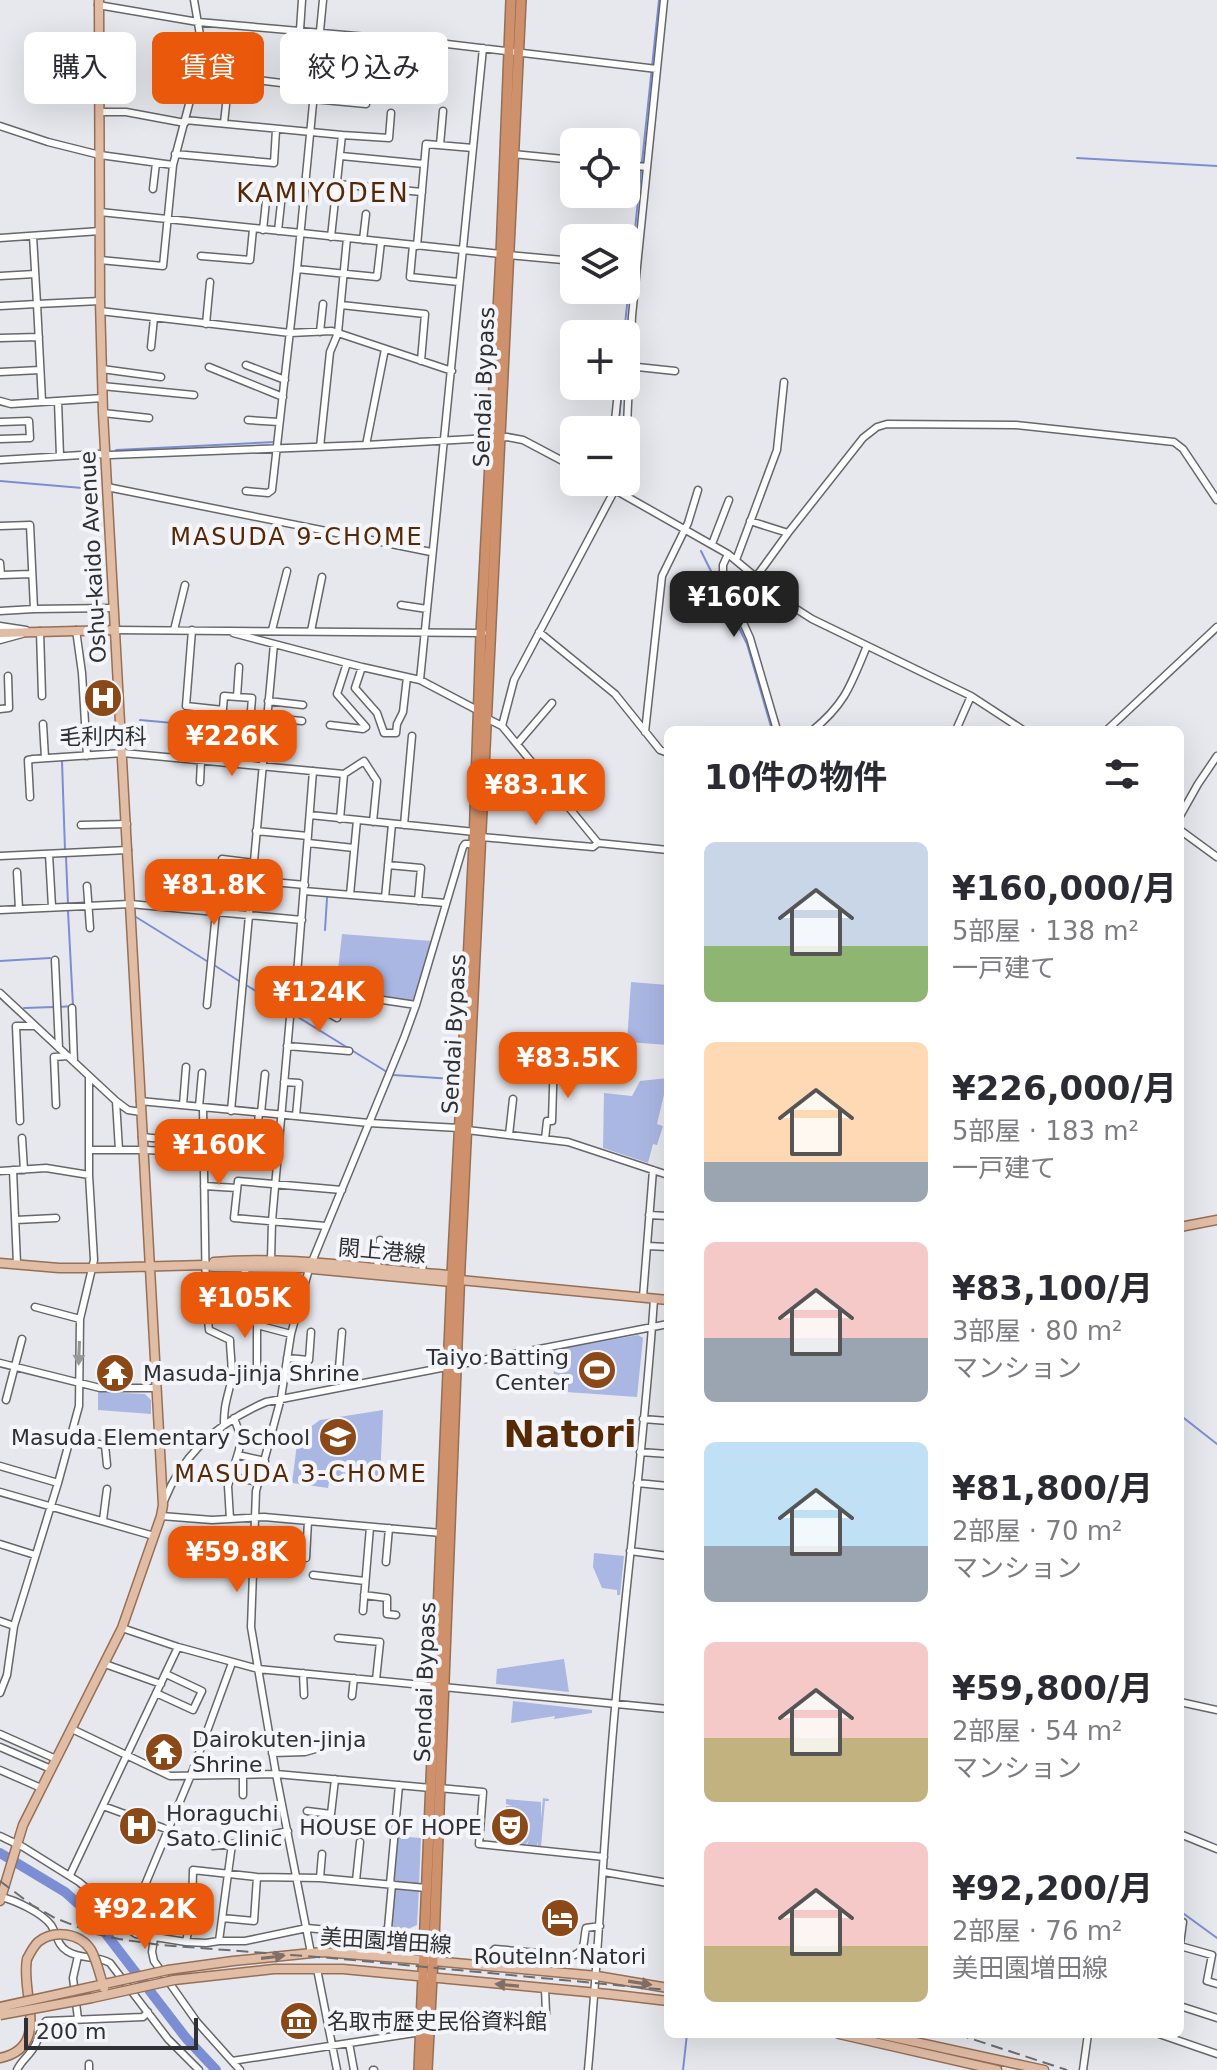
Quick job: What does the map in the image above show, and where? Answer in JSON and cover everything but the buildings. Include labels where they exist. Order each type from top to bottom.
[{"type":"highway","name":"Sendai Bypass","points":[[504,254],[513,154],[514,52],[510,0]]},
{"type":"highway","name":"Sendai Bypass","points":[[428,1960],[454,1279],[514,52],[521,0]]},
{"type":"highway","name":"Sendai Bypass","points":[[439,1687],[441,1533],[452,1365]]},
{"type":"highway","name":"Sendai Bypass","points":[[419,2070],[425,2031],[428,1978],[426,1888],[435,1788]]},
{"type":"highway","name":"Sendai Bypass","points":[[425,2031],[427,2070]]},
{"type":"main road","name":"Oshu-kaido Avenue","points":[[0,1899],[23,1825],[122,1628],[163,1505],[103,413],[98,3]]},
{"type":"main road","points":[[3,630],[114,630]]},
{"type":"main road","points":[[1184,1226],[1217,1220]]},
{"type":"main road","name":"閖上港線","points":[[0,1263],[93,1268],[271,1260],[664,1300]]},
{"type":"main road","name":"閖上港線","points":[[205,1265],[377,1268],[454,1279]]},
{"type":"main road","points":[[0,2058],[20,2051],[29,2037],[27,1959],[32,1949],[46,1938],[62,1934],[78,1938],[91,1951],[105,1995]]},
{"type":"main road","name":"美田園増田線","points":[[0,2007],[168,1970],[311,1953],[354,1954],[597,1976],[664,1987]]},
{"type":"main road","name":"美田園増田線","points":[[0,2015],[174,1980],[259,1971],[317,1969],[664,2001]]},
{"type":"main road","points":[[857,2038],[997,2070]]},
{"type":"main road","points":[[897,2038],[1044,2070]]},
{"type":"street","points":[[194,0],[200,32]]},
{"type":"street","points":[[300,30],[302,0]]},
{"type":"street","points":[[98,3],[198,22],[320,32],[323,0]]},
{"type":"street","points":[[630,320],[643,167],[664,0]]},
{"type":"street","points":[[448,45],[654,68]]},
{"type":"street","points":[[420,680],[483,48]]},
{"type":"street","points":[[100,260],[163,266],[173,165],[189,104]]},
{"type":"street","points":[[224,123],[226,104]]},
{"type":"street","points":[[246,491],[268,493],[272,490],[313,104]]},
{"type":"street","points":[[440,145],[443,111]]},
{"type":"street","points":[[99,112],[126,112],[185,122],[389,138],[391,113]]},
{"type":"street","points":[[0,126],[100,155],[173,165]]},
{"type":"street","points":[[175,154],[274,163],[276,130]]},
{"type":"street","points":[[331,237],[342,135]]},
{"type":"street","points":[[459,282],[410,277],[426,144],[473,148]]},
{"type":"street","points":[[513,154],[560,159]]},
{"type":"street","points":[[341,156],[424,164]]},
{"type":"street","points":[[153,189],[156,163]]},
{"type":"street","points":[[337,184],[422,192]]},
{"type":"street","points":[[278,231],[282,194]]},
{"type":"street","points":[[263,230],[266,201]]},
{"type":"street","points":[[100,212],[560,260]]},
{"type":"street","points":[[363,240],[366,214]]},
{"type":"street","points":[[201,256],[250,260],[253,229]]},
{"type":"street","points":[[0,238],[100,231]]},
{"type":"street","points":[[33,236],[42,401]]},
{"type":"street","points":[[320,447],[330,352],[338,333],[347,238]]},
{"type":"street","points":[[297,269],[377,277],[381,242]]},
{"type":"street","points":[[0,276],[35,274]]},
{"type":"street","points":[[206,324],[210,282]]},
{"type":"street","points":[[320,332],[323,304]]},
{"type":"street","points":[[341,305],[425,314],[421,361]]},
{"type":"street","points":[[0,306],[100,306],[154,318],[206,324],[290,333],[338,333],[452,371]]},
{"type":"street","points":[[151,347],[154,318]]},
{"type":"street","points":[[0,338],[39,337]]},
{"type":"street","points":[[366,445],[385,349]]},
{"type":"street","points":[[246,365],[285,380]]},
{"type":"street","points":[[209,367],[283,397]]},
{"type":"street","points":[[640,367],[675,371]]},
{"type":"street","points":[[102,369],[161,377]]},
{"type":"street","points":[[0,372],[40,370]]},
{"type":"street","points":[[736,560],[777,450],[784,382]]},
{"type":"street","points":[[102,386],[194,395]]},
{"type":"street","points":[[0,401],[11,404],[103,398]]},
{"type":"street","points":[[58,401],[60,456]]},
{"type":"street","points":[[103,413],[149,418]]},
{"type":"street","points":[[248,420],[279,422]]},
{"type":"street","points":[[0,422],[29,421],[30,438],[0,439]]},
{"type":"street","points":[[756,577],[863,438],[877,427],[887,424],[1016,425],[1174,442],[1183,449],[1217,500]]},
{"type":"street","points":[[0,460],[496,437],[523,440],[560,460]]},
{"type":"street","points":[[107,487],[431,552]]},
{"type":"street","points":[[645,732],[662,576],[688,523],[698,490]]},
{"type":"street","points":[[502,726],[514,680],[614,496]]},
{"type":"street","points":[[628,496],[728,554],[801,612],[971,696],[1017,726]]},
{"type":"street","points":[[712,544],[729,500]]},
{"type":"street","points":[[750,521],[788,533]]},
{"type":"street","points":[[0,526],[30,525],[34,609]]},
{"type":"street","points":[[0,552],[1,575],[32,574]]},
{"type":"street","points":[[728,554],[723,565],[723,578],[751,641],[776,726]]},
{"type":"street","points":[[272,630],[287,571]]},
{"type":"street","points":[[311,631],[322,577]]},
{"type":"street","points":[[174,630],[185,585]]},
{"type":"street","points":[[401,605],[427,609]]},
{"type":"street","points":[[0,611],[113,608]]},
{"type":"street","points":[[1111,726],[1217,627]]},
{"type":"street","points":[[76,630],[87,756]]},
{"type":"street","points":[[114,630],[486,633]]},
{"type":"street","points":[[192,630],[186,706],[223,710]]},
{"type":"street","points":[[226,630],[420,680],[483,715],[502,726],[598,843]]},
{"type":"street","points":[[0,640],[29,631]]},
{"type":"street","points":[[40,631],[42,696]]},
{"type":"street","points":[[539,632],[615,694],[664,752]]},
{"type":"street","points":[[231,1111],[274,644]]},
{"type":"street","points":[[817,726],[846,695],[867,646]]},
{"type":"street","points":[[330,725],[366,727],[337,694],[347,663]]},
{"type":"street","points":[[237,697],[239,667]]},
{"type":"street","points":[[362,667],[355,688],[377,713],[384,733],[396,733],[403,712],[407,677]]},
{"type":"street","points":[[0,709],[9,708],[8,676]]},
{"type":"street","points":[[224,696],[237,697],[252,698],[248,748],[220,746],[224,696]]},
{"type":"street","points":[[958,726],[971,696]]},
{"type":"street","points":[[268,701],[303,705]]},
{"type":"street","points":[[517,744],[552,703]]},
{"type":"street","points":[[250,716],[302,721]]},
{"type":"street","points":[[43,724],[45,758]]},
{"type":"street","points":[[404,825],[412,736]]},
{"type":"street","points":[[30,797],[28,760],[45,758],[123,753],[344,774],[364,761],[377,781],[373,822]]},
{"type":"street","points":[[1184,809],[1217,756]]},
{"type":"street","points":[[200,782],[201,761]]},
{"type":"street","points":[[313,771],[296,987],[416,1005]]},
{"type":"street","points":[[1206,772],[1217,773]]},
{"type":"street","points":[[340,819],[344,774]]},
{"type":"street","points":[[310,815],[477,837],[664,850]]},
{"type":"street","points":[[350,895],[357,820]]},
{"type":"street","points":[[81,825],[127,824]]},
{"type":"street","points":[[385,898],[392,824]]},
{"type":"street","points":[[256,831],[354,848]]},
{"type":"street","points":[[1184,833],[1217,857]]},
{"type":"street","points":[[311,1953],[272,1753],[251,1619],[258,1482],[281,1398],[291,1334],[311,1266],[416,1005],[463,847],[477,837]]},
{"type":"street","points":[[0,856],[128,850]]},
{"type":"street","points":[[49,854],[52,907]]},
{"type":"street","points":[[222,859],[254,863]]},
{"type":"street","points":[[388,865],[421,868],[418,901]]},
{"type":"street","points":[[17,872],[19,909]]},
{"type":"street","points":[[252,880],[350,895],[446,903]]},
{"type":"street","points":[[87,886],[90,928]]},
{"type":"street","points":[[0,910],[130,904],[302,920]]},
{"type":"street","points":[[207,1005],[216,912]]},
{"type":"street","points":[[55,960],[59,1048]]},
{"type":"street","points":[[327,991],[325,1011],[337,1018]]},
{"type":"street","points":[[0,993],[116,1101],[128,1110],[141,1112]]},
{"type":"street","points":[[72,1008],[74,1062]]},
{"type":"street","points":[[271,1260],[290,1017]]},
{"type":"street","points":[[20,1121],[16,1026],[35,1026]]},
{"type":"street","points":[[287,1046],[349,1051]]},
{"type":"street","points":[[56,1105],[54,1057],[68,1056]]},
{"type":"street","points":[[545,1139],[547,1121],[552,1121],[554,1057]]},
{"type":"street","points":[[183,1105],[186,1067]]},
{"type":"street","points":[[202,1073],[209,1330],[230,1340],[232,1375],[224,1404],[224,1425]]},
{"type":"street","points":[[202,1131],[253,1135],[257,1132],[265,1074]]},
{"type":"street","points":[[0,1693],[7,1675],[4,1665],[14,1626],[79,1406],[80,1319],[94,1260],[89,1175],[89,1077]]},
{"type":"street","points":[[284,1082],[299,1083],[296,1116]]},
{"type":"street","points":[[509,1135],[513,1099]]},
{"type":"street","points":[[116,1101],[119,1150]]},
{"type":"street","points":[[140,1101],[463,1129],[568,1142],[664,1174]]},
{"type":"street","points":[[142,1137],[202,1143]]},
{"type":"street","points":[[22,1138],[24,1170]]},
{"type":"street","points":[[89,1150],[202,1153]]},
{"type":"street","points":[[0,1171],[52,1169],[89,1175]]},
{"type":"street","points":[[13,1170],[17,1264]]},
{"type":"street","points":[[643,1297],[653,1170]]},
{"type":"street","points":[[326,1226],[234,1218],[238,1181],[342,1190]]},
{"type":"street","points":[[204,1186],[237,1188]]},
{"type":"street","points":[[649,1215],[664,1216]]},
{"type":"street","points":[[16,1220],[56,1218]]},
{"type":"street","points":[[377,1268],[380,1240]]},
{"type":"street","points":[[647,1246],[664,1247]]},
{"type":"street","points":[[422,1273],[424,1247]]},
{"type":"street","points":[[243,1267],[247,1276],[267,1284],[257,1325],[257,1373]]},
{"type":"street","points":[[588,2070],[615,1705],[654,1299]]},
{"type":"street","points":[[35,1307],[80,1319]]},
{"type":"street","points":[[163,1505],[176,1476],[198,1446],[234,1418],[266,1402],[664,1324]]},
{"type":"street","points":[[257,1325],[291,1334]]},
{"type":"street","points":[[287,1358],[309,1360],[311,1332]]},
{"type":"street","points":[[342,1332],[339,1368],[341,1372],[351,1374],[354,1384]]},
{"type":"street","points":[[6,1400],[22,1339]]},
{"type":"street","points":[[0,1363],[100,1388],[157,1388]]},
{"type":"street","points":[[230,1519],[228,1486],[241,1437],[234,1418]]},
{"type":"street","points":[[643,1419],[664,1421]]},
{"type":"street","points":[[69,1439],[105,1445],[107,1465]]},
{"type":"street","points":[[640,1452],[664,1454]]},
{"type":"street","points":[[238,1455],[265,1461]]},
{"type":"street","points":[[0,1466],[58,1483]]},
{"type":"street","points":[[163,1480],[176,1476]]},
{"type":"street","points":[[230,1476],[258,1482]]},
{"type":"street","points":[[637,1483],[664,1486]]},
{"type":"street","points":[[103,1520],[107,1489]]},
{"type":"street","points":[[0,1492],[154,1536]]},
{"type":"street","points":[[161,1516],[308,1521],[441,1533]]},
{"type":"street","points":[[306,1558],[308,1521]]},
{"type":"street","points":[[363,1611],[370,1527]]},
{"type":"street","points":[[386,1562],[389,1528]]},
{"type":"street","points":[[0,1544],[35,1555]]},
{"type":"street","points":[[630,1551],[664,1555]]},
{"type":"street","points":[[313,1575],[365,1581]]},
{"type":"street","points":[[364,1595],[387,1598],[387,1614],[396,1615]]},
{"type":"street","points":[[0,1621],[14,1626]]},
{"type":"street","points":[[122,1628],[258,1669],[664,1709]]},
{"type":"street","points":[[338,1638],[380,1642],[376,1680]]},
{"type":"street","points":[[70,1875],[178,1647]]},
{"type":"street","points":[[127,1928],[191,1775],[232,1663]]},
{"type":"street","points":[[105,1664],[161,1684]]},
{"type":"street","points":[[303,1673],[304,1695]]},
{"type":"street","points":[[156,1693],[193,1710],[198,1701],[202,1691],[166,1674]]},
{"type":"street","points":[[352,1696],[354,1678]]},
{"type":"street","points":[[1184,1703],[1217,1710]]},
{"type":"street","points":[[72,1729],[170,1776],[276,1774],[483,1792],[479,1844],[604,1857]]},
{"type":"street","points":[[0,1734],[56,1759]]},
{"type":"street","points":[[272,1753],[305,1752],[336,1743]]},
{"type":"street","points":[[0,1747],[51,1769]]},
{"type":"street","points":[[0,1770],[41,1788]]},
{"type":"street","points":[[243,1775],[243,1795]]},
{"type":"street","points":[[307,1811],[331,1814],[335,1779]]},
{"type":"street","points":[[0,1836],[70,1875],[136,1934],[206,1943],[245,1941],[307,1928],[379,1935],[388,1928],[399,1785]]},
{"type":"street","points":[[103,1806],[213,1846],[288,1831]]},
{"type":"street","points":[[1184,1836],[1217,1849]]},
{"type":"street","points":[[356,1881],[360,1842]]},
{"type":"street","points":[[219,1941],[232,1844]]},
{"type":"street","points":[[320,1878],[322,1854]]},
{"type":"street","points":[[186,1942],[192,1912],[193,1870],[426,1888]]},
{"type":"street","points":[[604,1872],[664,1882]]},
{"type":"street","points":[[222,1918],[254,1921],[257,1877]]},
{"type":"street","points":[[0,1899],[17,1902],[47,1920],[66,1951],[110,1963],[168,2039],[199,2070]]},
{"type":"street","points":[[491,1967],[495,1949],[576,1955],[584,1947],[586,1928],[600,1926]]},
{"type":"street","points":[[154,1937],[154,1961],[197,2022],[240,2070]]},
{"type":"street","points":[[1184,1946],[1212,1955],[1207,1981],[1217,1984]]},
{"type":"street","points":[[78,1956],[73,1978],[78,2019]]},
{"type":"street","points":[[317,1969],[337,2070]]},
{"type":"street","points":[[232,2061],[546,2013],[545,1988]]},
{"type":"street","points":[[1184,2007],[1217,2018]]},
{"type":"street","points":[[17,2070],[34,2049],[46,2021],[143,2017],[148,2012]]},
{"type":"street","points":[[1083,2070],[1087,2038]]},
{"type":"street","points":[[1172,2038],[1217,2054]]},
{"type":"street","points":[[349,2043],[354,2070]]},
{"type":"shaded area","points":[[342,934],[432,941],[415,1003],[336,988]]},
{"type":"shaded area","points":[[631,982],[664,985],[664,1045],[627,1042]]},
{"type":"shaded area","points":[[664,1078],[664,1095],[657,1124],[663,1126],[657,1145],[653,1144],[648,1163],[603,1148],[604,1093],[632,1096],[640,1081]]},
{"type":"shaded area","name":"Taiyo Batting Center","points":[[638,1335],[643,1338],[637,1397],[552,1391],[556,1350]]},
{"type":"shaded area","points":[[98,1392],[145,1394],[151,1400],[151,1414],[98,1410]]},
{"type":"shaded area","points":[[383,1410],[380,1481],[329,1482],[328,1488],[292,1483],[298,1436],[320,1420]]},
{"type":"shaded area","points":[[594,1553],[624,1556],[620,1595],[617,1595],[617,1590],[602,1588],[593,1567]]},
{"type":"shaded area","points":[[564,1659],[569,1692],[496,1684],[497,1669]]},
{"type":"shaded area","points":[[513,1701],[592,1710],[592,1713],[511,1723]]},
{"type":"shaded area","points":[[543,1798],[549,1801],[545,1801],[541,1847],[538,1842],[537,1846],[527,1845],[529,1840],[525,1845],[495,1842],[497,1826],[502,1826],[502,1832],[508,1839],[519,1838],[524,1831],[511,1813],[506,1816],[506,1806],[512,1806],[506,1804],[506,1799],[541,1802],[541,1819]]},
{"type":"shaded area","points":[[396,1836],[421,1838],[419,1884],[393,1882]]},
{"type":"shaded area","points":[[397,1887],[419,1889],[417,1925],[399,1933],[385,1932],[393,1891]]},
{"type":"waterway","points":[[625,320],[659,0]]},
{"type":"waterway","points":[[1077,158],[1217,166]]},
{"type":"waterway","points":[[619,416],[621,400]]},
{"type":"waterway","points":[[116,450],[275,442]]},
{"type":"waterway","points":[[0,481],[94,489]]},
{"type":"waterway","points":[[701,551],[747,644],[771,726]]},
{"type":"waterway","points":[[140,720],[217,727],[215,749]]},
{"type":"waterway","points":[[62,761],[65,850]]},
{"type":"waterway","points":[[66,857],[68,904]]},
{"type":"waterway","points":[[325,930],[327,898]]},
{"type":"waterway","points":[[59,1007],[73,1006],[68,911]]},
{"type":"waterway","points":[[136,917],[210,963]]},
{"type":"waterway","points":[[0,961],[50,958]]},
{"type":"waterway","points":[[214,965],[239,981]]},
{"type":"waterway","points":[[246,985],[387,1072]]},
{"type":"waterway","points":[[24,1008],[54,1007]]},
{"type":"waterway","points":[[393,1075],[453,1079]]},
{"type":"waterway","points":[[1184,1418],[1217,1444]]},
{"type":"waterway","points":[[0,1853],[65,1892],[93,1917],[186,2038],[216,2070]]},
{"type":"waterway","points":[[1184,1914],[1217,1938]]},
{"type":"waterway","points":[[683,2070],[687,2038]]},
{"type":"railway","points":[[0,1881],[55,1918],[96,1934],[119,1939],[664,1990]]},
{"type":"railway","points":[[969,2038],[1067,2070]]},
{"type":"place","name":"毛利内科","points":[[103,698]]},
{"type":"place","name":"Taiyo Batting Center","points":[[597,1370]]},
{"type":"place","name":"Masuda-jinja Shrine","points":[[115,1373]]},
{"type":"place","name":"Masuda Elementary School","points":[[338,1437]]},
{"type":"place","name":"Dairokuten-jinja Shrine","points":[[164,1752]]},
{"type":"place","name":"Horaguchi Sato Clinic","points":[[138,1826]]},
{"type":"place","name":"HOUSE OF HOPE","points":[[510,1827]]},
{"type":"place","name":"RouteInn Natori","points":[[560,1918]]},
{"type":"place","name":"名取市歴史民俗資料館","points":[[299,2021]]},
{"type":"district","name":"KAMIYODEN","points":[[323,193]]},
{"type":"district","name":"MASUDA 9-CHOME","points":[[297,537]]},
{"type":"district","name":"Natori","points":[[570,1434]]},
{"type":"district","name":"MASUDA 3-CHOME","points":[[301,1474]]}]
